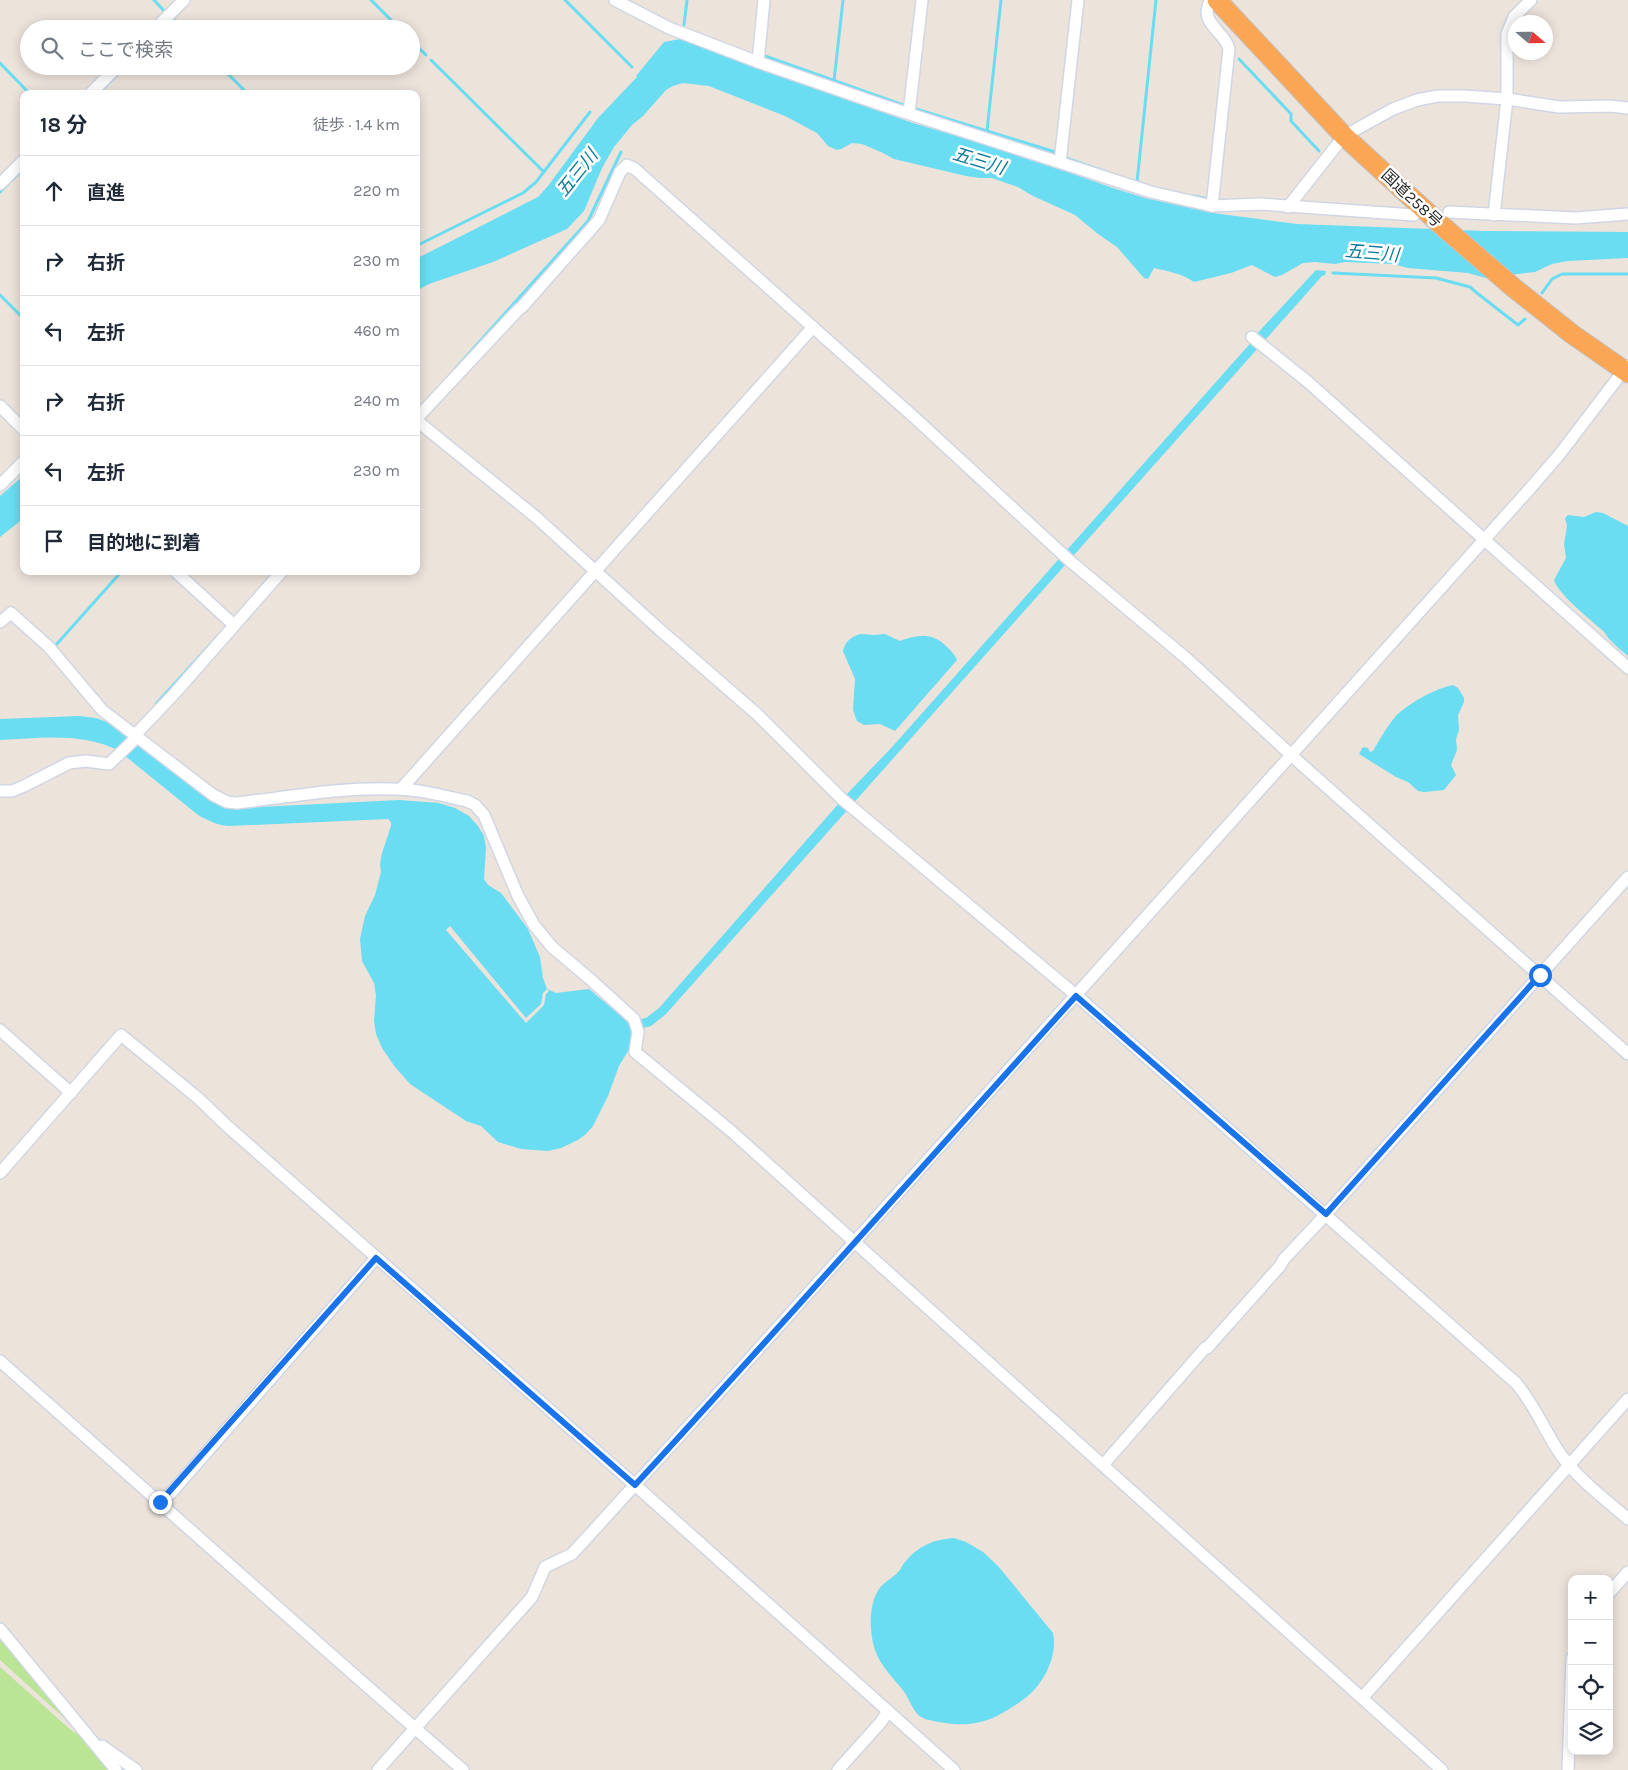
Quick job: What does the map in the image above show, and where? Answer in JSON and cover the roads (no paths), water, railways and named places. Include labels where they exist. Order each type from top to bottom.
[{"type":"highway","name":"国道258号","points":[[1217,0],[1344,136],[1445,218],[1514,288],[1572,334],[1626,369]]},
{"type":"street","points":[[164,20],[184,0]]},
{"type":"street","points":[[616,0],[669,28],[758,62],[1151,192],[1212,206],[1260,204],[1414,214]]},
{"type":"street","points":[[758,62],[764,0]]},
{"type":"street","points":[[909,113],[922,0]]},
{"type":"street","points":[[1060,162],[1078,0]]},
{"type":"street","points":[[1210,0],[1207,13],[1214,28],[1228,44],[1229,49],[1212,206]]},
{"type":"street","points":[[1494,214],[1507,99],[1507,34],[1514,17],[1531,0]]},
{"type":"street","points":[[94,90],[109,75]]},
{"type":"street","points":[[1288,206],[1344,136],[1393,109],[1417,100],[1438,96],[1507,99],[1559,107],[1610,106],[1628,108]]},
{"type":"street","points":[[0,184],[20,164]]},
{"type":"street","points":[[420,416],[522,308],[599,220],[620,172],[627,165],[635,169],[915,418],[1066,557],[1186,658],[1291,755],[1628,1054]]},
{"type":"street","points":[[1445,218],[1494,214],[1576,218],[1628,214]]},
{"type":"street","points":[[401,789],[813,327]]},
{"type":"street","points":[[1255,340],[1308,382],[1628,668]]},
{"type":"street","points":[[378,1770],[532,1597],[546,1567],[572,1554],[854,1243],[1484,540],[1559,455],[1626,369]]},
{"type":"street","points":[[0,406],[20,426]]},
{"type":"street","points":[[420,423],[536,518],[659,630],[758,715],[852,808],[1076,996],[1516,1383],[1529,1398],[1560,1454],[1575,1473],[1628,1519]]},
{"type":"street","points":[[0,485],[20,465]]},
{"type":"street","points":[[179,575],[234,624]]},
{"type":"street","points":[[0,791],[24,786],[69,764],[86,761],[109,764],[120,756],[278,575]]},
{"type":"street","points":[[0,622],[11,613],[49,647],[102,710],[213,795],[227,802],[348,790],[401,789],[467,801],[475,805],[484,815],[518,896],[534,925],[552,947],[634,1019],[638,1032],[635,1052],[731,1131],[1442,1770]]},
{"type":"street","points":[[1103,1465],[1198,1355],[1207,1348],[1280,1266],[1284,1258],[1326,1214],[1628,877]]},
{"type":"street","points":[[0,1030],[70,1093]]},
{"type":"street","points":[[0,1174],[122,1035],[198,1098],[954,1770]]},
{"type":"street","points":[[160,1502],[376,1258]]},
{"type":"street","points":[[0,1361],[328,1653],[463,1770]]},
{"type":"street","points":[[1362,1698],[1628,1400]]},
{"type":"street","points":[[1613,1589],[1628,1572]]},
{"type":"street","points":[[0,1629],[116,1770]]},
{"type":"street","points":[[1568,1770],[1572,1665]]},
{"type":"street","points":[[838,1770],[882,1722],[888,1712]]},
{"type":"street","points":[[88,1736],[136,1770]]},
{"type":"water","name":"五三川","points":[[680,39],[764,71],[913,123],[1013,153],[1145,198],[1213,213],[1297,224],[1485,231],[1628,232],[1628,258],[1568,261],[1552,264],[1535,272],[1486,278],[1468,273],[1408,268],[1393,264],[1315,262],[1303,263],[1275,277],[1252,265],[1231,273],[1194,282],[1180,275],[1154,268],[1148,279],[1144,278],[1117,247],[1075,215],[1018,187],[992,178],[966,176],[894,159],[862,144],[852,143],[837,150],[828,146],[817,133],[785,116],[709,86],[683,83],[666,90],[643,116],[632,125],[614,147],[602,168],[584,211],[567,229],[493,262],[420,289],[420,257],[538,197],[598,118],[637,77],[664,42]]},
{"type":"water","points":[[1316,270],[1326,271],[1325,275],[1322,276],[666,1014],[651,1026],[632,1031],[630,1048],[619,1066],[608,1096],[593,1126],[578,1140],[561,1148],[548,1151],[521,1149],[498,1142],[481,1126],[466,1121],[410,1084],[382,1048],[376,1034],[374,1021],[376,995],[374,983],[362,961],[360,939],[365,916],[375,895],[381,872],[382,853],[391,826],[391,822],[388,819],[221,825],[198,815],[119,751],[105,745],[91,741],[61,738],[0,740],[0,719],[79,716],[96,718],[110,723],[129,735],[220,806],[239,808],[399,800],[439,803],[455,808],[469,816],[484,836],[486,848],[484,879],[488,885],[501,893],[528,929],[540,957],[543,978],[547,989],[556,993],[589,989],[628,1022],[646,1018],[659,1008],[847,794],[893,746],[1254,337]]},
{"type":"water","points":[[20,478],[20,521],[0,537],[0,496]]},
{"type":"water","points":[[1596,512],[1603,513],[1628,526],[1628,656],[1568,599],[1554,580],[1566,558],[1564,544],[1567,526],[1565,518],[1568,515],[1584,517]]},
{"type":"water","points":[[862,634],[885,634],[900,641],[920,636],[931,637],[942,643],[952,652],[957,660],[895,731],[880,724],[864,725],[857,721],[853,710],[855,679],[843,651],[850,639]]},
{"type":"water","points":[[1453,685],[1458,688],[1464,698],[1464,702],[1458,715],[1457,750],[1451,765],[1456,775],[1444,790],[1418,791],[1408,782],[1396,777],[1359,754],[1363,747],[1368,748],[1370,752],[1373,751],[1400,712],[1430,693]]},
{"type":"water","points":[[954,1538],[966,1542],[983,1552],[998,1566],[1053,1633],[1054,1642],[1051,1661],[1047,1670],[1031,1693],[994,1717],[984,1721],[963,1724],[930,1720],[918,1714],[879,1659],[871,1634],[871,1614],[875,1596],[883,1584],[899,1571],[910,1556],[927,1544]]},
{"type":"waterway","points":[[154,0],[166,13]]},
{"type":"waterway","points":[[371,0],[391,20]]},
{"type":"waterway","points":[[565,0],[632,67]]},
{"type":"waterway","points":[[684,25],[687,0]]},
{"type":"waterway","points":[[834,81],[843,0]]},
{"type":"waterway","points":[[987,131],[1001,0]]},
{"type":"waterway","points":[[1137,182],[1156,0]]},
{"type":"waterway","points":[[171,17],[174,20]]},
{"type":"waterway","points":[[420,49],[426,55]]},
{"type":"waterway","points":[[765,56],[903,105]]},
{"type":"waterway","points":[[1239,59],[1291,114],[1291,121],[1319,151]]},
{"type":"waterway","points":[[431,60],[544,172]]},
{"type":"waterway","points":[[0,63],[26,90]]},
{"type":"waterway","points":[[229,75],[244,90]]},
{"type":"waterway","points":[[102,90],[116,76]]},
{"type":"waterway","points":[[916,109],[1055,152]]},
{"type":"waterway","points":[[420,244],[523,193],[536,182],[590,112]]},
{"type":"waterway","points":[[456,368],[588,221],[621,152]]},
{"type":"waterway","points":[[1066,158],[1109,173]]},
{"type":"waterway","points":[[12,180],[20,172]]},
{"type":"waterway","points":[[0,192],[8,184]]},
{"type":"waterway","points":[[1194,196],[1208,199]]},
{"type":"waterway","points":[[1333,273],[1436,278],[1470,287],[1518,325],[1525,319]]},
{"type":"waterway","points":[[1542,293],[1552,279],[1562,274],[1628,274]]},
{"type":"waterway","points":[[0,295],[20,315]]},
{"type":"waterway","points":[[56,647],[118,575]]},
{"type":"waterway","points":[[156,704],[219,635]]}]
